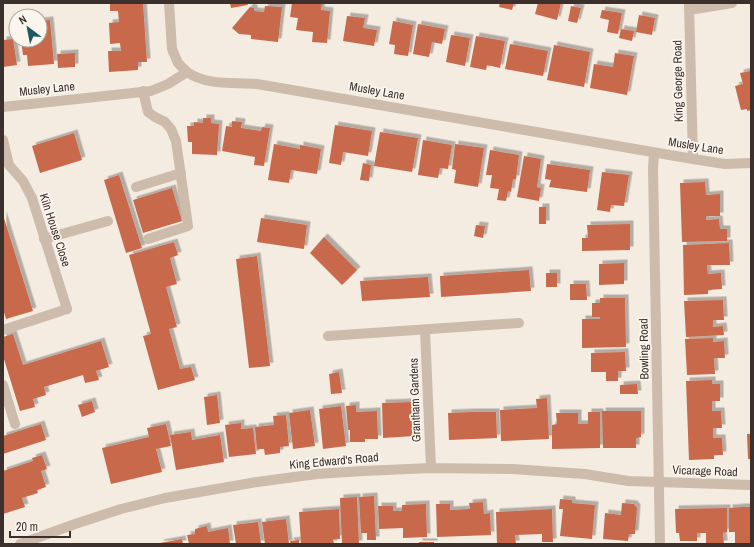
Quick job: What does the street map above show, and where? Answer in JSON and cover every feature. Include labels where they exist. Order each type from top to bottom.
[{"type":"street","points":[[169,3],[172,49],[178,63],[187,72]]},
{"type":"street","points":[[689,6],[732,3]]},
{"type":"street","name":"King George Road","points":[[689,6],[693,159]]},
{"type":"street","name":"Musley Lane","points":[[3,106],[144,92],[161,87],[187,72],[194,77],[205,81],[257,84],[693,159],[725,164],[751,164]]},
{"type":"street","points":[[144,92],[148,112],[165,122],[171,129],[176,141],[188,226],[148,239]]},
{"type":"street","name":"Kiln House Close","points":[[3,140],[9,165],[22,181],[32,198],[67,309],[3,330]]},
{"type":"street","name":"Bowling Road","points":[[654,152],[653,175],[660,544]]},
{"type":"street","points":[[136,187],[181,173]]},
{"type":"street","points":[[44,240],[108,221]]},
{"type":"street","points":[[328,336],[519,323]]},
{"type":"street","name":"Grantham Gardens","points":[[425,330],[431,468]]},
{"type":"street","points":[[3,385],[15,424]]},
{"type":"street","name":"King Edward's Road","points":[[20,544],[114,511],[165,498],[257,482],[317,474],[431,468],[512,469],[585,474],[628,481],[659,482]]},
{"type":"street","name":"Vicarage Road","points":[[659,482],[751,485]]},
{"type":"building","points":[[110,3],[143,3],[147,62],[138,62],[138,70],[109,72],[108,51],[121,51],[120,43],[110,44],[109,23],[119,22],[118,11],[110,11]]},
{"type":"building","points":[[230,3],[247,3],[248,5],[231,8]]},
{"type":"building","points":[[292,3],[322,3],[321,10],[330,11],[327,43],[312,42],[313,32],[296,30],[298,18],[290,17]]},
{"type":"building","points":[[500,3],[514,3],[512,10],[499,7]]},
{"type":"building","points":[[538,3],[561,3],[557,20],[535,14]]},
{"type":"building","points":[[265,6],[282,7],[278,42],[251,39],[251,35],[239,34],[232,28],[250,7],[254,8],[254,11],[264,12]]},
{"type":"building","points":[[571,6],[581,8],[577,23],[568,21]]},
{"type":"building","points":[[602,10],[622,13],[618,34],[607,32],[609,20],[600,18]]},
{"type":"building","points":[[639,15],[655,18],[652,35],[636,32]]},
{"type":"building","points":[[347,16],[365,18],[363,28],[377,30],[374,46],[343,41]]},
{"type":"building","points":[[48,20],[50,20],[54,64],[28,66],[27,55],[23,55],[22,48],[48,48]]},
{"type":"building","points":[[393,21],[413,25],[408,56],[394,54],[395,45],[389,44]]},
{"type":"building","points":[[418,24],[445,29],[442,44],[432,42],[429,57],[413,54]]},
{"type":"building","points":[[621,29],[634,31],[632,41],[619,38]]},
{"type":"building","points":[[451,35],[470,38],[465,66],[446,62]]},
{"type":"building","points":[[476,36],[505,41],[500,68],[487,65],[486,70],[470,67]]},
{"type":"building","points":[[3,40],[8,40],[8,48],[14,48],[17,65],[3,67]]},
{"type":"building","points":[[510,44],[548,51],[543,76],[505,69]]},
{"type":"building","points":[[554,45],[590,52],[584,87],[547,80]]},
{"type":"building","points":[[75,53],[75,67],[58,68],[57,54]]},
{"type":"building","points":[[615,53],[634,56],[627,95],[590,88],[594,64],[613,67]]},
{"type":"building","points":[[751,71],[751,110],[741,110],[735,86],[743,84],[740,73]]},
{"type":"building","points":[[203,118],[211,118],[211,123],[219,124],[217,155],[192,154],[192,142],[188,142],[187,126],[194,126],[194,122],[203,123]]},
{"type":"building","points":[[232,121],[242,122],[241,128],[261,131],[262,127],[270,128],[264,166],[254,165],[255,157],[222,151],[226,126],[232,127]]},
{"type":"building","points":[[335,125],[372,131],[368,156],[343,152],[341,165],[329,163]]},
{"type":"building","points":[[380,132],[418,138],[412,172],[374,166]]},
{"type":"building","points":[[74,133],[82,160],[40,173],[32,146]]},
{"type":"building","points":[[423,140],[452,145],[448,169],[440,168],[438,178],[418,175]]},
{"type":"building","points":[[274,144],[300,149],[300,145],[321,149],[317,174],[291,170],[289,183],[268,180]]},
{"type":"building","points":[[455,144],[484,148],[478,187],[454,183],[456,170],[452,169]]},
{"type":"building","points":[[490,150],[519,155],[516,179],[513,179],[511,192],[508,191],[506,201],[497,200],[499,189],[490,188],[492,175],[486,175]]},
{"type":"building","points":[[524,156],[541,159],[537,187],[541,188],[539,201],[517,197]]},
{"type":"building","points":[[363,163],[371,165],[369,181],[360,180]]},
{"type":"building","points":[[547,164],[590,170],[587,192],[549,187],[551,180],[545,179]]},
{"type":"building","points":[[602,172],[629,175],[624,206],[611,205],[610,212],[597,210]]},
{"type":"building","points":[[119,175],[142,248],[126,253],[104,180]]},
{"type":"building","points":[[705,182],[706,195],[720,194],[720,216],[706,216],[706,220],[719,219],[720,229],[727,229],[727,241],[682,242],[680,183]]},
{"type":"building","points":[[172,188],[182,221],[143,233],[133,200]]},
{"type":"building","points":[[539,207],[546,207],[546,224],[539,224]]},
{"type":"building","points":[[3,215],[33,311],[6,319],[3,309]]},
{"type":"building","points":[[261,218],[307,225],[304,249],[257,242]]},
{"type":"building","points":[[630,224],[630,250],[582,251],[582,238],[588,238],[587,225]]},
{"type":"building","points":[[476,225],[485,226],[483,238],[474,236]]},
{"type":"building","points":[[324,237],[357,270],[342,285],[310,253]]},
{"type":"building","points":[[174,242],[178,255],[170,258],[177,284],[166,287],[177,327],[169,329],[180,369],[191,367],[195,380],[158,390],[143,336],[151,334],[129,255]]},
{"type":"building","points":[[729,243],[730,265],[707,265],[708,274],[721,273],[722,289],[708,290],[708,294],[684,295],[683,245]]},
{"type":"building","points":[[257,256],[270,366],[249,368],[236,259]]},
{"type":"building","points":[[624,263],[624,284],[599,285],[599,264]]},
{"type":"building","points":[[529,270],[531,291],[441,297],[440,276]]},
{"type":"building","points":[[546,273],[557,273],[557,287],[546,287]]},
{"type":"building","points":[[428,277],[430,297],[362,301],[360,281]]},
{"type":"building","points":[[570,284],[586,284],[587,300],[570,300]]},
{"type":"building","points":[[600,298],[625,298],[626,347],[582,348],[582,319],[600,319],[600,317],[592,317],[592,303],[600,303]]},
{"type":"building","points":[[723,300],[724,320],[713,320],[713,327],[723,326],[724,335],[686,337],[684,301]]},
{"type":"building","points":[[13,334],[23,365],[101,341],[109,367],[96,371],[99,380],[85,383],[83,375],[44,387],[46,395],[33,399],[35,407],[20,411],[3,356],[3,337]]},
{"type":"building","points":[[713,338],[713,342],[724,341],[725,358],[714,358],[715,374],[687,375],[685,339]]},
{"type":"building","points":[[625,352],[626,371],[618,371],[618,381],[606,381],[606,372],[591,372],[591,353]]},
{"type":"building","points":[[339,372],[342,393],[331,394],[329,374]]},
{"type":"building","points":[[712,380],[712,384],[720,384],[720,401],[712,401],[712,411],[721,411],[722,428],[713,428],[713,438],[722,438],[723,455],[714,455],[714,459],[689,460],[686,381]]},
{"type":"building","points":[[637,384],[638,394],[620,394],[620,385]]},
{"type":"building","points":[[217,395],[220,423],[207,425],[204,397]]},
{"type":"building","points":[[547,398],[549,439],[501,441],[500,410],[537,408],[536,399]]},
{"type":"building","points":[[92,401],[95,412],[82,417],[78,405]]},
{"type":"building","points":[[413,402],[414,436],[383,438],[382,403]]},
{"type":"building","points":[[356,405],[356,412],[377,411],[378,439],[365,439],[365,442],[350,442],[350,430],[348,430],[346,406]]},
{"type":"building","points":[[341,406],[346,446],[323,449],[319,409]]},
{"type":"building","points":[[310,410],[315,446],[293,449],[289,413]]},
{"type":"building","points":[[602,411],[641,411],[641,437],[636,438],[636,448],[603,448]]},
{"type":"building","points":[[496,412],[497,438],[449,440],[448,413]]},
{"type":"building","points":[[588,412],[600,412],[600,448],[552,449],[552,425],[557,424],[556,413],[578,413],[578,424],[588,424]]},
{"type":"building","points":[[286,415],[289,446],[280,447],[280,453],[265,455],[264,449],[257,449],[255,427],[274,425],[273,416]]},
{"type":"building","points":[[241,423],[241,429],[253,428],[256,454],[229,457],[225,425]]},
{"type":"building","points":[[41,424],[46,440],[3,454],[3,436]]},
{"type":"building","points":[[166,424],[171,446],[156,449],[162,472],[111,484],[102,448],[149,437],[147,428]]},
{"type":"building","points":[[191,432],[192,440],[220,435],[224,462],[176,470],[170,435]]},
{"type":"building","points":[[747,434],[751,434],[751,459],[748,459]]},
{"type":"building","points":[[42,455],[47,469],[41,471],[46,487],[37,490],[38,493],[22,498],[25,507],[3,514],[3,471],[33,461],[32,458]]},
{"type":"building","points":[[374,496],[376,540],[367,540],[367,533],[361,533],[359,497]]},
{"type":"building","points":[[357,497],[359,544],[342,544],[340,498]]},
{"type":"building","points":[[560,499],[572,500],[572,503],[595,505],[592,539],[560,536],[563,509],[559,509]]},
{"type":"building","points":[[483,502],[484,514],[490,513],[491,535],[437,537],[436,504],[450,504],[450,510],[470,509],[469,503]]},
{"type":"building","points":[[622,503],[634,504],[637,508],[635,534],[629,534],[628,541],[603,539],[605,513],[621,515]]},
{"type":"building","points":[[426,504],[427,537],[403,538],[403,528],[379,529],[378,506],[393,506],[393,511],[402,511],[402,505]]},
{"type":"building","points":[[751,507],[751,544],[735,544],[735,532],[729,532],[729,508]]},
{"type":"building","points":[[727,508],[727,532],[723,533],[724,544],[706,544],[706,533],[697,533],[697,541],[680,541],[679,533],[676,533],[675,509]]},
{"type":"building","points":[[339,509],[340,539],[333,539],[334,544],[301,544],[299,512]]},
{"type":"building","points":[[552,509],[553,542],[542,542],[542,534],[515,535],[516,544],[497,544],[496,512]]},
{"type":"building","points":[[286,519],[289,544],[265,544],[262,522]]},
{"type":"building","points":[[258,522],[261,544],[236,544],[233,525]]},
{"type":"building","points":[[207,526],[208,532],[228,528],[230,544],[189,544],[187,535],[195,534],[195,529]]},
{"type":"building","points":[[182,539],[183,544],[160,544],[160,543]]},
{"type":"building","points":[[299,540],[299,544],[291,544],[290,541]]},
{"type":"building","points":[[419,542],[434,542],[434,544],[419,544]]}]
